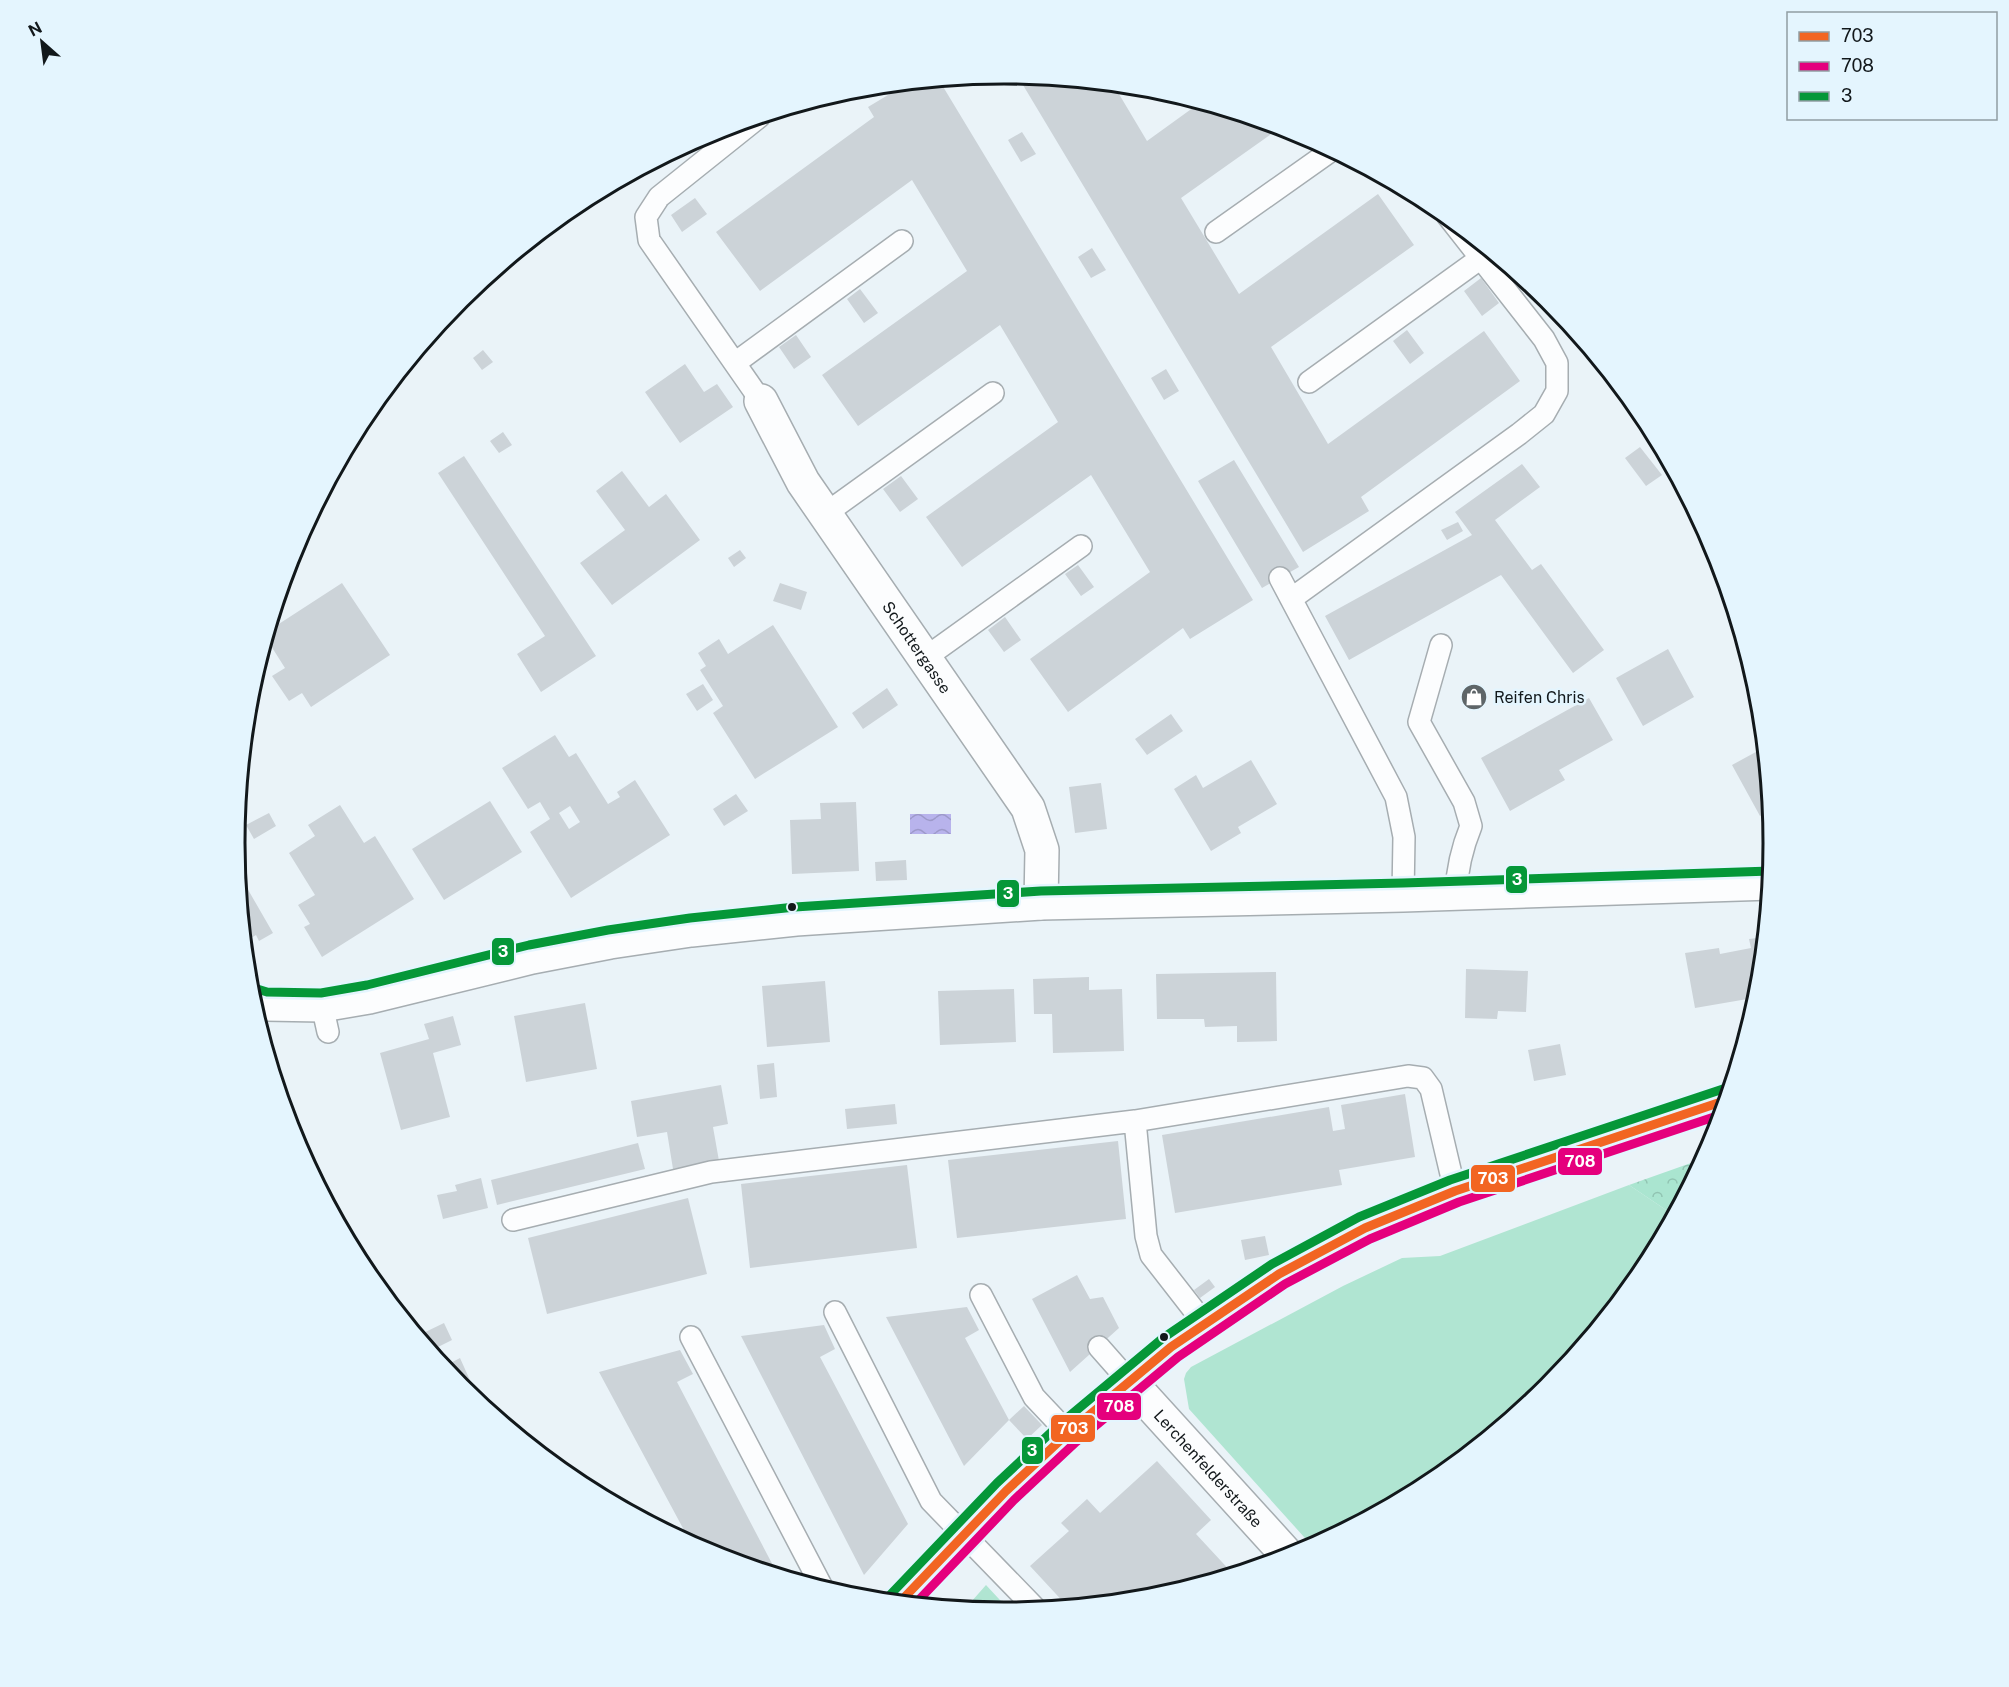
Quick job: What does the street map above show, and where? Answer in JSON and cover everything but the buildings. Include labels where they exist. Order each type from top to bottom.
[{"type":"street","name":"Schottergasse","points":[[761,401],[803,482],[1028,808],[1042,850],[1041,903]]},
{"type":"street","points":[[263,1003],[325,1018],[369,997],[532,957],[691,930],[796,919],[1041,903],[1402,895],[1762,883]]},
{"type":"street","points":[[905,1597],[964,1533],[1068,1432],[1204,1323],[1279,1274],[1365,1228],[1455,1191],[1718,1103]]},
{"type":"street","name":"Lerchenfelderstraße","points":[[1129,1381],[1283,1550]]},
{"type":"lane","points":[[741,131],[659,197],[646,217],[649,240],[761,401]]},
{"type":"lane","points":[[1216,232],[1325,155]]},
{"type":"lane","points":[[735,363],[902,242]]},
{"type":"lane","points":[[1291,599],[1519,434],[1544,414],[1557,391],[1557,363],[1545,339],[1469,242]]},
{"type":"lane","points":[[1309,382],[1481,258]]},
{"type":"lane","points":[[825,514],[993,393]]},
{"type":"lane","points":[[925,658],[1081,546]]},
{"type":"lane","points":[[1281,578],[1396,797],[1404,837],[1402,895]]},
{"type":"lane","points":[[1441,645],[1419,722],[1464,802],[1471,826],[1459,862],[1456,893]]},
{"type":"lane","points":[[513,1220],[711,1172],[1135,1121],[1408,1076],[1423,1078],[1431,1089],[1455,1191]]},
{"type":"lane","points":[[1135,1121],[1146,1236],[1152,1255],[1204,1323]]},
{"type":"lane","points":[[981,1294],[1034,1397],[1068,1432]]},
{"type":"lane","points":[[835,1312],[931,1501],[1029,1602]]},
{"type":"lane","points":[[691,1337],[818,1579]]},
{"type":"lane","points":[[1099,1347],[1129,1381]]},
{"type":"green space","points":[[1694,1162],[1668,1211],[1629,1185]]},
{"type":"green space","points":[[1629,1185],[1668,1211],[1636,1265],[1607,1306],[1542,1381],[1505,1415],[1426,1475],[1340,1525],[1307,1540],[1189,1409],[1184,1379],[1186,1373],[1191,1367],[1343,1286],[1402,1258],[1440,1256]]},
{"type":"green space","points":[[986,1585],[1003,1603],[971,1602]]},
{"type":"water","points":[[910,814],[951,814],[951,834],[910,834]]},
{"type":"transit line","name":"3","points":[[260,990],[267,992],[321,993],[367,985],[529,945],[608,930],[690,918],[795,907],[1041,891],[1403,883],[1763,871]]},
{"type":"transit line","name":"3","points":[[891,1594],[997,1483],[1060,1424],[1163,1338],[1272,1264],[1359,1217],[1450,1180],[1723,1089]]},
{"type":"transit line","name":"703","points":[[905,1597],[1006,1491],[1068,1433],[1171,1347],[1279,1274],[1365,1228],[1455,1191],[1718,1103]]},
{"type":"transit line","name":"708","points":[[920,1598],[1014,1500],[1076,1442],[1178,1357],[1285,1284],[1370,1239],[1459,1202],[1712,1118]]},
{"type":"place","name":"Reifen Chris","points":[[1474,697]]}]
